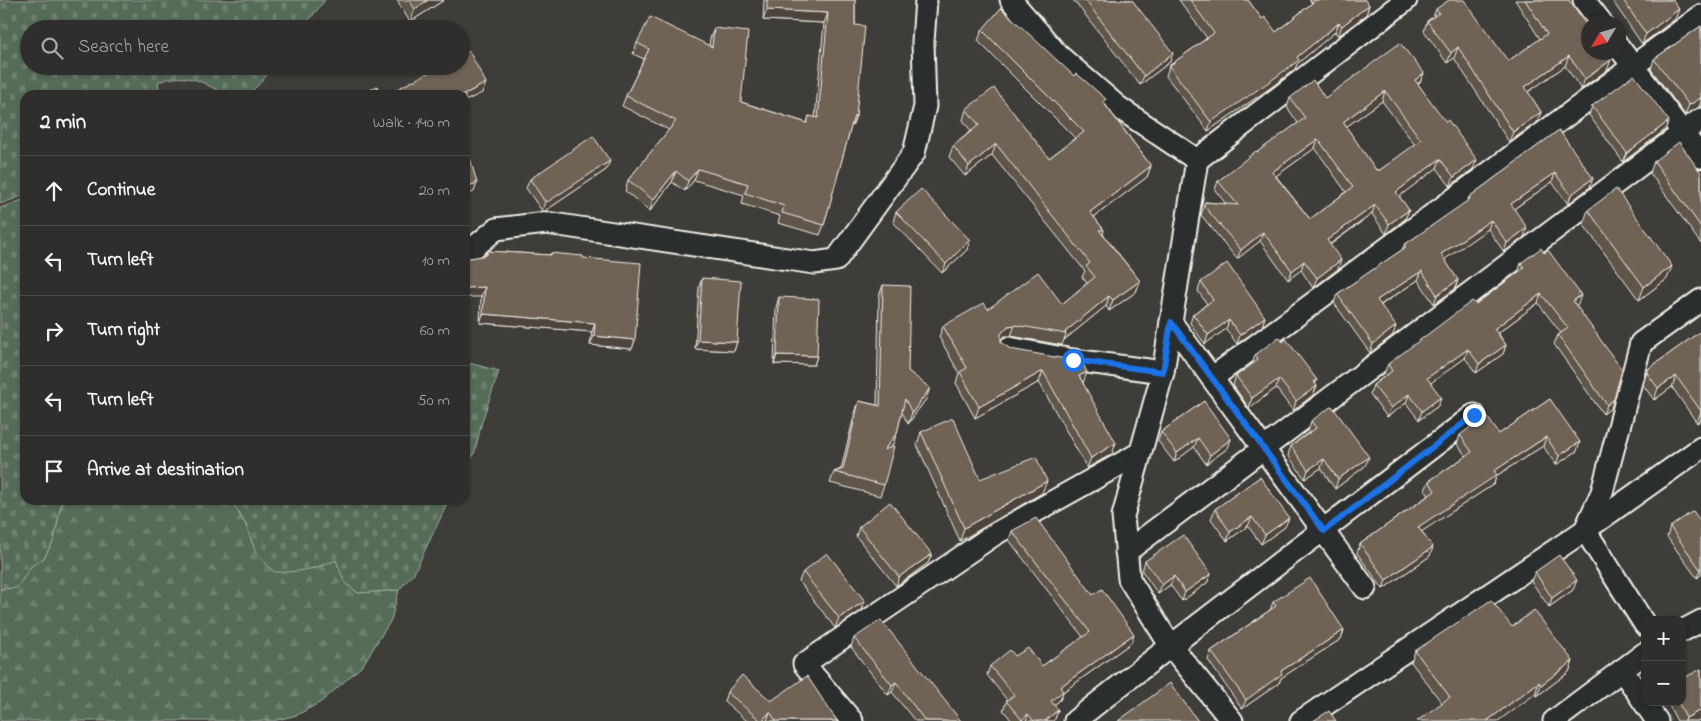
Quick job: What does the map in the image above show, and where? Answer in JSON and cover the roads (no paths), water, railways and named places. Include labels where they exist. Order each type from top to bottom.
[{"type":"street","points":[[470,251],[496,229],[546,223],[814,263],[836,260],[914,153],[925,106],[923,42],[926,0]]},
{"type":"street","points":[[1011,0],[1058,54],[1118,107],[1197,160]]},
{"type":"street","points":[[1232,721],[1170,645],[1129,579],[1123,516],[1163,372],[1197,160],[1406,0]]},
{"type":"street","points":[[1584,0],[1596,15]]},
{"type":"street","points":[[1212,378],[1701,16]]},
{"type":"street","points":[[1626,56],[1701,158]]},
{"type":"street","points":[[1126,552],[1701,119]]},
{"type":"street","points":[[1585,530],[1602,492],[1641,343],[1701,300]]},
{"type":"street","points":[[1171,322],[1365,588]]},
{"type":"street","points":[[1009,348],[1073,360],[1163,372]]},
{"type":"street","points":[[1075,721],[1170,645],[1324,531],[1474,415]]},
{"type":"street","points":[[1301,721],[1585,530],[1701,448]]},
{"type":"street","points":[[852,721],[804,664],[994,534],[1140,453]]},
{"type":"street","points":[[1585,530],[1641,619]]},
{"type":"street","points":[[1686,629],[1701,621]]},
{"type":"street","points":[[1554,721],[1641,656]]},
{"type":"street","points":[[1622,670],[1657,721]]}]
